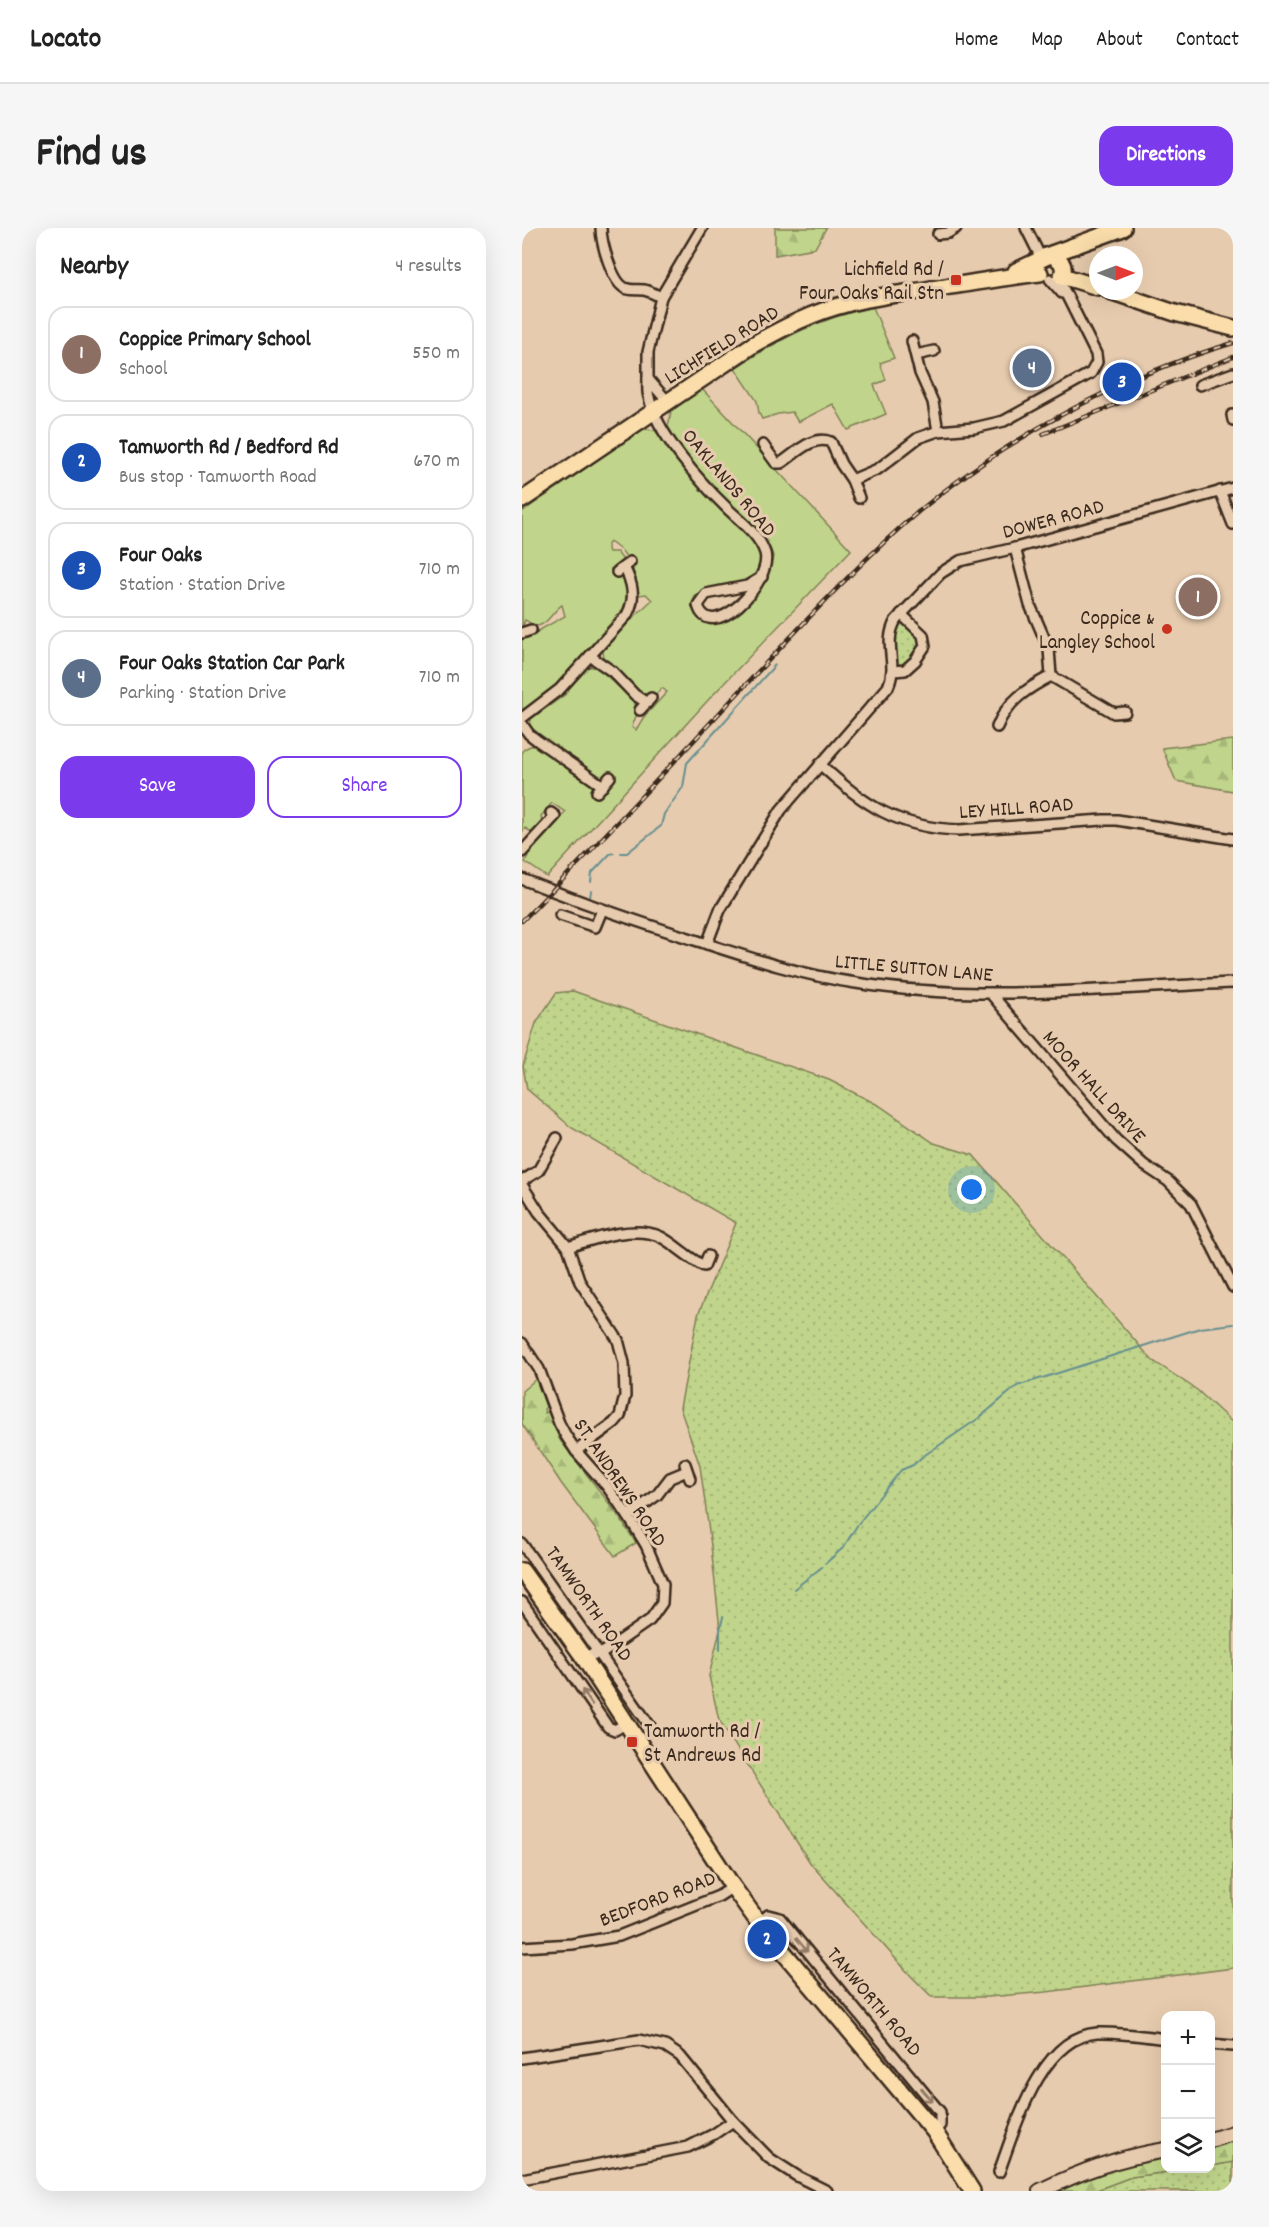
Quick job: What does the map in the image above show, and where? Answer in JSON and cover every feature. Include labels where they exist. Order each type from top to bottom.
[{"type":"main road","name":"LICHFIELD ROAD","points":[[522,500],[754,344],[782,328],[813,315],[862,300],[1051,268],[1075,246],[1123,228]]},
{"type":"main road","points":[[1051,268],[1089,284]]},
{"type":"main road","points":[[1137,300],[1227,327]]},
{"type":"main road","name":"TAMWORTH ROAD","points":[[522,1571],[582,1655],[733,1887],[759,1923],[934,2131],[972,2191]]},
{"type":"street","points":[[601,228],[603,242],[617,282],[629,290],[642,290],[662,297]]},
{"type":"street","points":[[654,413],[648,396],[648,352],[662,297],[702,228]]},
{"type":"street","points":[[852,480],[878,469],[918,438],[938,430],[974,428],[1004,421],[1091,373],[1097,362],[1096,354],[1051,268],[1026,228]]},
{"type":"street","points":[[912,341],[920,373],[933,402],[938,430]]},
{"type":"street","points":[[916,355],[934,351]]},
{"type":"street","points":[[1200,386],[1233,373]]},
{"type":"street","points":[[648,379],[668,402]]},
{"type":"street","name":"OAKLANDS ROAD","points":[[654,413],[691,469],[708,490],[753,533],[761,544],[766,564],[762,577]]},
{"type":"street","points":[[763,445],[776,463],[781,463],[812,442],[826,440],[833,445],[860,498]]},
{"type":"street","name":"DOWER ROAD","points":[[893,671],[889,638],[891,628],[901,614],[941,573],[951,566],[972,558],[1233,488]]},
{"type":"street","points":[[1220,491],[1233,524]]},
{"type":"street","points":[[1015,548],[1030,605],[1049,649],[1051,676]]},
{"type":"street","points":[[522,718],[560,689],[627,615],[632,606],[632,585],[623,567]]},
{"type":"street","points":[[762,577],[731,612],[712,620],[706,619],[700,613],[698,605],[706,594],[747,586],[762,577]]},
{"type":"street","points":[[707,944],[720,910],[781,810],[882,696],[888,687],[893,671],[905,670],[915,661],[925,646],[923,635],[901,614]]},
{"type":"street","points":[[590,656],[613,672],[646,704]]},
{"type":"street","points":[[1051,676],[1122,716]]},
{"type":"street","points":[[997,721],[1024,691],[1051,676]]},
{"type":"street","points":[[522,724],[530,734],[600,789],[610,777]]},
{"type":"street","points":[[522,741],[530,734]]},
{"type":"street","name":"LEY HILL ROAD","points":[[820,764],[843,786],[870,806],[906,822],[935,829],[959,830],[1110,820],[1233,839]]},
{"type":"street","points":[[522,852],[555,816],[551,813]]},
{"type":"street","name":"LITTLE SUTTON LANE","points":[[522,879],[602,910],[786,969],[856,983],[891,988],[991,994],[1233,983]]},
{"type":"street","points":[[560,915],[595,927],[602,910]]},
{"type":"street","name":"MOOR HALL DRIVE","points":[[991,994],[1116,1140],[1144,1165],[1168,1181],[1191,1204],[1233,1287]]},
{"type":"street","points":[[556,1138],[538,1171],[522,1183],[539,1212],[568,1247],[580,1282],[618,1341],[626,1379],[620,1416],[576,1451]]},
{"type":"street","points":[[568,1247],[614,1234],[649,1234],[666,1241],[687,1257],[704,1266],[708,1256]]},
{"type":"street","name":"ST. ANDREWS ROAD","points":[[522,1343],[539,1369],[559,1423],[576,1451],[606,1485],[628,1516],[660,1574],[664,1593],[662,1603],[650,1620],[601,1654]]},
{"type":"street","points":[[628,1516],[657,1495],[670,1478],[687,1472]]},
{"type":"street","name":"TAMWORTH ROAD","points":[[522,1544],[601,1654],[647,1713],[650,1726]]},
{"type":"street","points":[[522,1602],[608,1727],[615,1730],[627,1723]]},
{"type":"street","points":[[582,1655],[601,1654],[594,1674]]},
{"type":"street","name":"BEDFORD ROAD","points":[[522,1947],[581,1943],[619,1936],[719,1896],[733,1887]]},
{"type":"street","points":[[999,2172],[1025,2103],[1038,2077],[1057,2053],[1073,2042],[1095,2033],[1161,2039]]},
{"type":"street","points":[[522,2058],[639,2040],[654,2042],[672,2049],[733,2121],[769,2158],[827,2191]]},
{"type":"street","points":[[1215,2044],[1233,2046]]},
{"type":"street","points":[[522,2179],[688,2147],[704,2141],[733,2121]]},
{"type":"street","points":[[1215,2138],[1233,2133]]},
{"type":"street","points":[[1040,2191],[1076,2173],[1097,2166],[1161,2151]]},
{"type":"green space","points":[[775,228],[826,228],[815,248],[775,255]]},
{"type":"green space","points":[[873,307],[894,358],[880,363],[886,380],[874,385],[886,414],[848,430],[833,404],[798,422],[792,412],[762,419],[757,401],[735,368],[801,331],[834,317]]},
{"type":"green space","points":[[702,389],[851,550],[710,698],[547,877],[525,862],[527,855],[565,812],[552,803],[541,816],[542,822],[533,833],[525,828],[522,832],[522,751],[533,746],[548,752],[592,784],[592,791],[599,798],[616,779],[609,772],[603,777],[599,776],[533,731],[530,727],[531,719],[566,694],[588,667],[597,667],[635,702],[635,708],[638,711],[632,727],[636,730],[643,718],[667,692],[662,688],[654,696],[651,693],[643,695],[618,669],[604,659],[603,650],[623,627],[652,600],[646,594],[639,595],[633,570],[635,564],[629,556],[627,558],[610,542],[607,546],[609,552],[617,552],[623,560],[611,569],[617,578],[623,578],[627,585],[626,608],[560,682],[525,709],[522,708],[522,640],[565,616],[562,605],[542,625],[534,625],[525,620],[522,628],[522,512],[643,429],[654,430],[697,484],[749,536],[760,551],[761,560],[757,572],[747,579],[698,593],[693,602],[695,615],[706,623],[719,623],[731,618],[754,595],[770,568],[773,556],[765,539],[702,475],[668,427],[671,411]]},
{"type":"green space","points":[[902,622],[917,632],[922,642],[906,667],[897,665],[892,638],[899,623]]},
{"type":"green space","points":[[1233,740],[1233,791],[1176,781],[1162,748]]},
{"type":"green space","points":[[573,991],[829,1080],[880,1106],[934,1143],[973,1155],[1152,1360],[1197,1390],[1233,1423],[1233,1968],[1046,1992],[988,1997],[932,1997],[811,1864],[719,1720],[709,1676],[720,1630],[711,1546],[700,1466],[680,1408],[698,1315],[736,1223],[572,1128],[527,1089],[523,1066],[536,1023],[556,993]]},
{"type":"green space","points":[[536,1379],[546,1407],[545,1413],[548,1412],[560,1440],[615,1511],[636,1543],[615,1556],[561,1483],[522,1424],[522,1391]]},
{"type":"green space","points":[[1233,2139],[1233,2162],[1215,2165],[1215,2144]]},
{"type":"green space","points":[[1161,2156],[1161,2173],[1131,2177],[1094,2191],[1054,2191],[1134,2162]]},
{"type":"green space","points":[[1233,2162],[1233,2191],[1094,2191],[1131,2177],[1161,2173],[1215,2173],[1215,2165]]},
{"type":"waterway","points":[[621,853],[627,853],[661,826],[664,814],[683,787],[687,763],[775,665]]},
{"type":"waterway","points":[[591,882],[592,873],[610,854],[614,853]]},
{"type":"waterway","points":[[590,897],[591,891]]},
{"type":"waterway","points":[[826,1563],[843,1548],[858,1524],[901,1470],[913,1465],[979,1418],[1017,1386],[1200,1328],[1233,1324]]},
{"type":"waterway","points":[[794,1589],[822,1567]]},
{"type":"waterway","points":[[720,1650],[720,1630],[723,1617]]},
{"type":"railway","points":[[522,921],[823,603],[918,512],[990,458],[1067,412],[1149,373],[1233,343]]},
{"type":"railway","points":[[1043,434],[1233,357]]},
{"type":"place","name":"Lichfield Rd / Four Oaks Rail Stn","points":[[956,280]]},
{"type":"place","name":"Four Oaks Station Car Park","points":[[1032,368]]},
{"type":"place","name":"Four Oaks","points":[[1122,382]]},
{"type":"place","name":"Coppice Primary School","points":[[1198,597]]},
{"type":"place","name":"Coppice & Langley School","points":[[1167,629]]},
{"type":"place","name":"Tamworth Rd / St Andrews Rd","points":[[632,1742]]},
{"type":"place","name":"Tamworth Rd / Bedford Rd","points":[[767,1939]]}]
